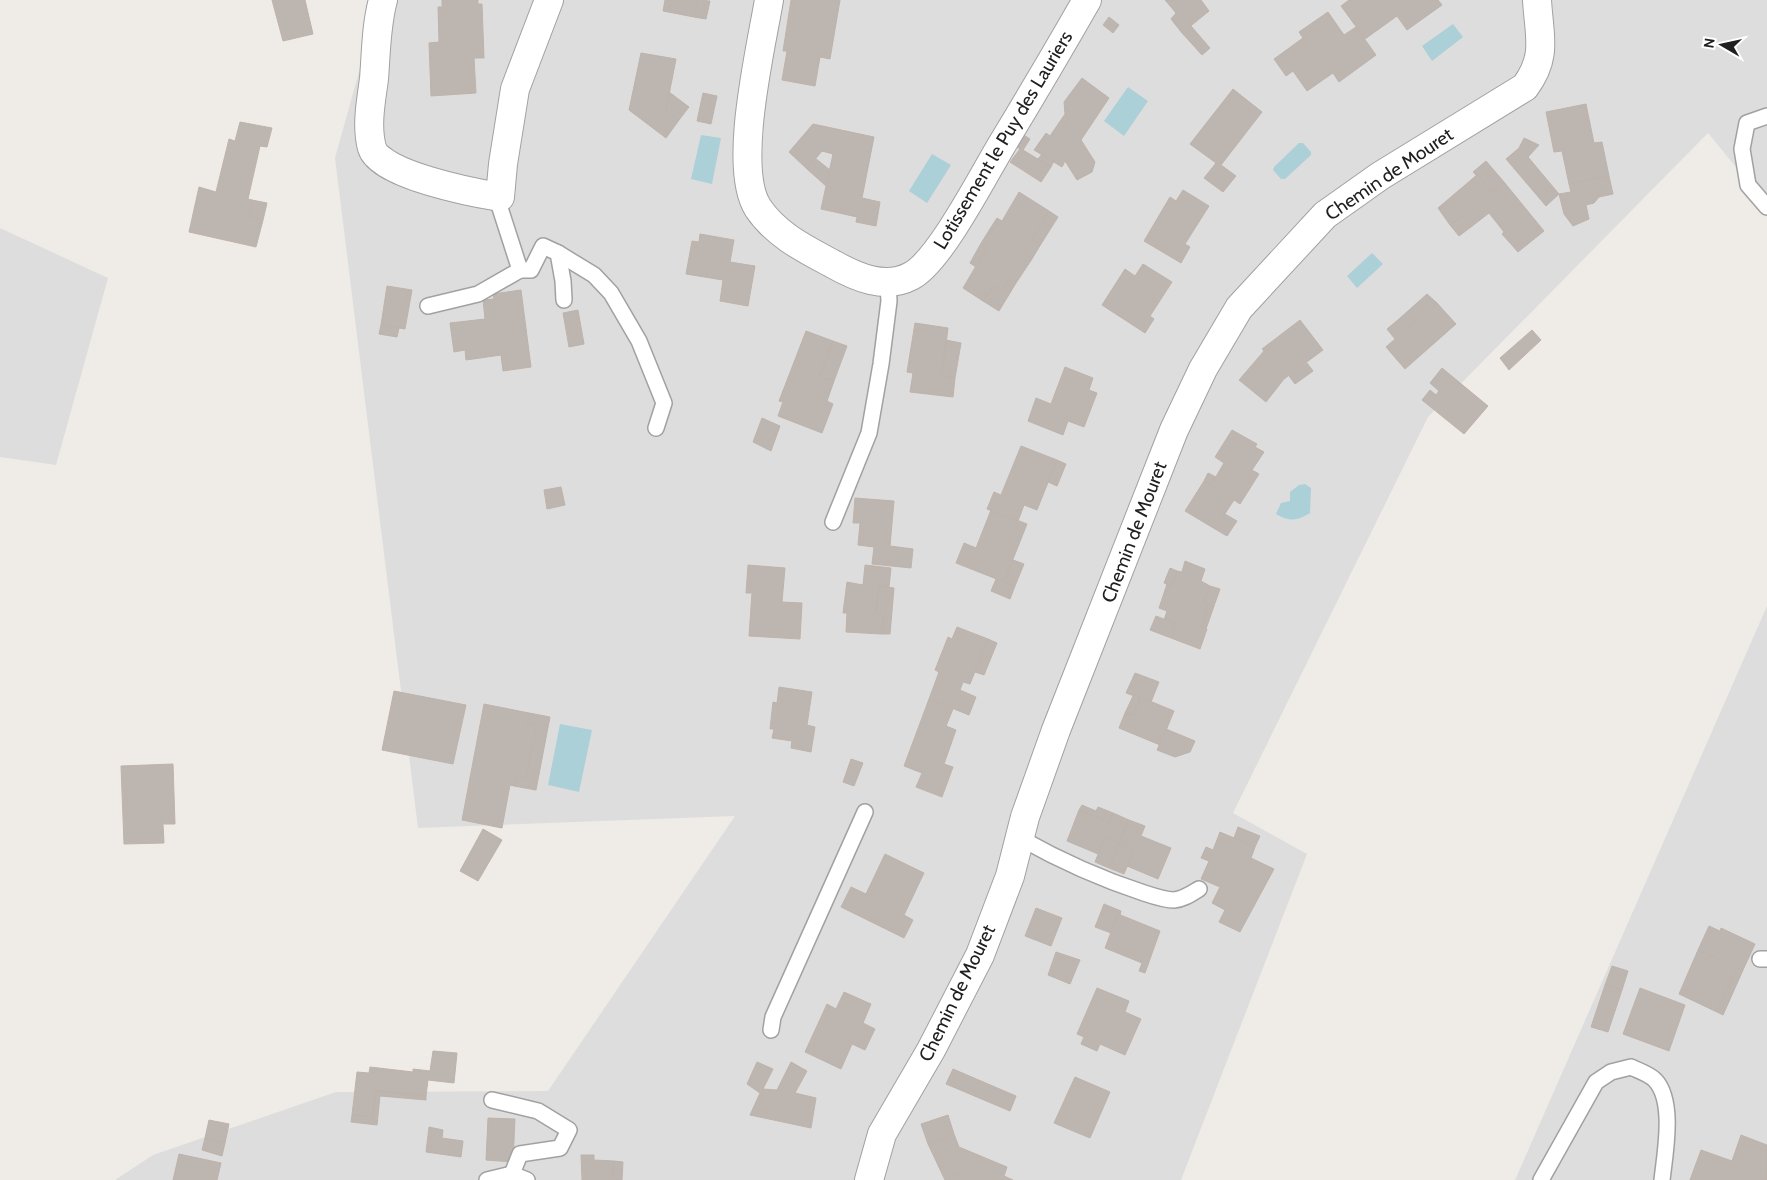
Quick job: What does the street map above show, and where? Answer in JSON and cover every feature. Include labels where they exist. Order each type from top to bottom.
[{"type":"street","points":[[383,0],[369,122],[372,149],[381,160],[400,170],[459,190],[500,197],[503,164],[515,89],[549,0]]},
{"type":"street","name":"Lotissement le Puy des Lauriers","points":[[769,0],[746,138],[748,180],[757,207],[779,232],[819,257],[855,276],[888,283],[912,276],[932,258],[957,222],[1087,0]]},
{"type":"street","name":"Chemin de Mouret","points":[[869,1180],[882,1134],[931,1050],[980,955],[1010,876],[1020,838],[1056,730],[1174,430],[1203,369],[1239,308],[1326,215],[1380,176],[1525,87],[1534,75],[1541,58],[1537,0]]},
{"type":"lane","points":[[1767,116],[1747,124],[1742,149],[1748,185],[1767,207]]},
{"type":"lane","points":[[500,197],[500,208],[520,270]]},
{"type":"lane","points":[[428,306],[478,294],[520,270],[531,270],[543,246],[558,252],[594,274],[610,293],[639,341],[664,403],[656,428]]},
{"type":"lane","points":[[558,252],[564,300]]},
{"type":"lane","points":[[833,522],[869,433],[881,364],[889,301],[888,283]]},
{"type":"lane","points":[[772,1030],[773,1017],[865,812]]},
{"type":"lane","points":[[1020,838],[1055,858],[1123,886],[1158,897],[1174,900],[1186,897],[1199,889]]},
{"type":"lane","points":[[1541,1180],[1596,1082],[1612,1072],[1631,1067],[1655,1080],[1665,1096],[1667,1124],[1662,1180]]},
{"type":"lane","points":[[492,1100],[538,1111],[569,1130],[560,1148],[520,1154],[512,1174]]},
{"type":"lane","points":[[487,1180],[512,1174],[527,1180]]},
{"type":"shaded area","points":[[379,0],[1767,0],[1767,205],[1708,133],[1428,417],[1233,813],[1307,854],[1181,1180],[115,1180],[153,1155],[336,1092],[548,1091],[735,816],[418,828],[335,158]]},
{"type":"shaded area","points":[[0,228],[108,278],[56,465],[0,457]]},
{"type":"shaded area","points":[[1767,606],[1767,1180],[1515,1180]]},
{"type":"water","points":[[1453,24],[1463,37],[1432,61],[1422,46]]},
{"type":"water","points":[[1128,87],[1148,101],[1124,136],[1104,121]]},
{"type":"water","points":[[701,135],[721,138],[712,184],[691,179]]},
{"type":"water","points":[[1299,143],[1303,143],[1311,152],[1311,155],[1285,179],[1281,179],[1273,170],[1274,167]]},
{"type":"water","points":[[932,154],[951,165],[927,203],[909,191]]},
{"type":"water","points":[[1372,253],[1383,264],[1357,288],[1347,276]]},
{"type":"water","points":[[1305,484],[1311,488],[1310,513],[1293,520],[1276,514],[1281,503],[1290,501],[1290,492],[1299,485]]},
{"type":"water","points":[[560,724],[592,730],[579,792],[548,785]]},
{"type":"building","points":[[272,0],[305,0],[313,34],[283,41]]},
{"type":"building","points":[[442,0],[478,0],[478,4],[482,4],[484,58],[474,58],[476,93],[431,96],[429,43],[439,42],[438,7],[442,7]]},
{"type":"building","points":[[665,0],[697,0],[694,17],[663,11]]},
{"type":"building","points":[[697,0],[710,1],[706,19],[694,17]]},
{"type":"building","points":[[791,0],[840,0],[830,59],[820,57],[815,86],[782,80],[787,51],[783,51]]},
{"type":"building","points":[[1165,0],[1201,0],[1209,11],[1182,33],[1171,19],[1176,13]]},
{"type":"building","points":[[1349,0],[1438,0],[1442,5],[1407,30],[1397,16],[1365,39],[1341,6]]},
{"type":"building","points":[[1328,12],[1344,35],[1356,27],[1376,55],[1339,82],[1333,73],[1307,91],[1293,71],[1286,76],[1274,59],[1303,38],[1299,32]]},
{"type":"building","points":[[1109,17],[1119,25],[1113,33],[1103,25]]},
{"type":"building","points":[[1191,26],[1210,48],[1202,55],[1182,33]]},
{"type":"building","points":[[641,53],[676,59],[666,110],[679,120],[666,138],[629,110]]},
{"type":"building","points":[[1082,78],[1109,98],[1081,140],[1095,162],[1092,172],[1077,180],[1065,161],[1062,167],[1034,150],[1046,133],[1050,136],[1065,114],[1064,102]]},
{"type":"building","points":[[1233,89],[1262,112],[1221,165],[1236,176],[1223,192],[1204,178],[1216,163],[1190,144]]},
{"type":"building","points":[[669,92],[689,107],[679,120],[666,110]]},
{"type":"building","points":[[703,93],[717,96],[711,124],[697,121]]},
{"type":"building","points":[[1586,104],[1594,143],[1602,142],[1609,176],[1569,184],[1562,151],[1554,152],[1546,112]]},
{"type":"building","points":[[240,122],[272,128],[267,147],[260,146],[248,199],[252,200],[249,217],[263,220],[256,247],[189,232],[199,187],[216,192],[229,139],[235,141]]},
{"type":"building","points":[[813,124],[874,137],[862,198],[880,202],[876,226],[856,222],[857,217],[821,209],[833,154],[822,151],[807,169],[789,152]]},
{"type":"building","points":[[1022,134],[1030,139],[1023,150],[1051,167],[1041,182],[1010,162],[1020,149],[1014,145]]},
{"type":"building","points":[[1524,138],[1539,145],[1528,157],[1559,194],[1546,206],[1506,159],[1519,148]]},
{"type":"building","points":[[1042,154],[1054,161],[1051,167],[1038,159]]},
{"type":"building","points":[[815,158],[830,170],[826,186],[807,169]]},
{"type":"building","points":[[1486,161],[1504,182],[1492,192],[1473,172]]},
{"type":"building","points":[[1478,174],[1492,192],[1504,182],[1544,231],[1518,252],[1502,234],[1504,232],[1489,213],[1471,227],[1462,216],[1450,225],[1438,208]]},
{"type":"building","points":[[1609,176],[1613,194],[1599,197],[1594,203],[1586,205],[1589,219],[1573,226],[1564,214],[1559,194],[1571,192],[1569,184]]},
{"type":"building","points":[[1183,190],[1209,206],[1185,244],[1190,247],[1181,263],[1144,241],[1170,197],[1176,201]]},
{"type":"building","points":[[1019,192],[1049,211],[1032,239],[1041,244],[1032,259],[988,232],[997,218],[1002,221]]},
{"type":"building","points":[[252,200],[267,203],[263,220],[249,217]]},
{"type":"building","points":[[1049,211],[1058,217],[1041,244],[1032,239]]},
{"type":"building","points":[[1462,216],[1471,227],[1459,236],[1450,225]]},
{"type":"building","points":[[988,232],[1032,259],[1016,283],[1009,279],[1001,291],[993,286],[983,301],[963,288],[986,249],[980,245]]},
{"type":"building","points":[[700,234],[734,240],[730,262],[755,266],[748,306],[720,301],[723,280],[686,274],[692,241],[699,242]]},
{"type":"building","points":[[980,245],[986,249],[976,267],[970,263]]},
{"type":"building","points":[[1143,264],[1172,282],[1150,316],[1154,319],[1145,333],[1102,305],[1125,269],[1135,276]]},
{"type":"building","points":[[1009,279],[1016,283],[999,311],[983,301],[993,286],[1001,291]]},
{"type":"building","points":[[387,286],[412,290],[405,329],[381,325]]},
{"type":"building","points":[[521,290],[531,367],[503,371],[501,355],[466,360],[465,350],[454,352],[450,323],[485,319],[483,300],[494,299],[493,294]]},
{"type":"building","points":[[1427,294],[1437,303],[1408,328],[1399,319]]},
{"type":"building","points":[[1437,303],[1456,324],[1405,369],[1386,347],[1395,339],[1387,329],[1399,319],[1408,328]]},
{"type":"building","points":[[578,310],[584,344],[569,347],[563,313]]},
{"type":"building","points":[[1300,320],[1323,350],[1284,379],[1266,402],[1239,380],[1264,351],[1262,349]]},
{"type":"building","points":[[915,323],[948,328],[942,376],[955,378],[953,397],[910,392],[913,373],[907,372]]},
{"type":"building","points":[[381,325],[399,328],[397,337],[379,334]]},
{"type":"building","points":[[1532,330],[1541,340],[1509,370],[1500,358]]},
{"type":"building","points":[[806,331],[833,341],[820,376],[834,381],[827,401],[833,404],[822,433],[778,416],[783,402],[779,401]]},
{"type":"building","points":[[946,340],[961,343],[955,378],[942,376]]},
{"type":"building","points":[[833,341],[847,346],[834,381],[820,376]]},
{"type":"building","points":[[1307,363],[1313,371],[1295,384],[1289,376]]},
{"type":"building","points":[[1065,367],[1093,378],[1089,390],[1097,393],[1084,427],[1068,421],[1063,435],[1028,421],[1036,398],[1051,404]]},
{"type":"building","points":[[1442,368],[1488,406],[1464,434],[1422,400],[1430,390],[1436,395],[1439,391],[1430,383]]},
{"type":"building","points":[[762,418],[780,426],[771,451],[753,442]]},
{"type":"building","points":[[1232,430],[1257,444],[1255,447],[1264,452],[1252,470],[1259,474],[1240,504],[1234,500],[1215,529],[1185,511],[1204,481],[1211,485],[1224,463],[1215,457]]},
{"type":"building","points":[[1021,446],[1057,460],[1037,510],[1024,505],[1018,521],[987,509],[994,492],[1001,495]]},
{"type":"building","points":[[1057,460],[1066,464],[1057,486],[1048,482]]},
{"type":"building","points":[[1208,473],[1216,477],[1211,485],[1204,481]]},
{"type":"building","points":[[561,487],[565,505],[547,509],[544,490]]},
{"type":"building","points":[[855,498],[894,501],[890,546],[913,549],[911,568],[872,564],[874,547],[858,545],[860,523],[853,523]]},
{"type":"building","points":[[991,510],[1027,524],[1004,582],[956,563],[964,543],[976,548]]},
{"type":"building","points":[[1225,514],[1237,521],[1227,536],[1215,529]]},
{"type":"building","points":[[1013,560],[1024,564],[1015,586],[1004,582]]},
{"type":"building","points":[[1185,561],[1205,569],[1201,581],[1210,586],[1204,602],[1208,604],[1201,627],[1207,629],[1200,649],[1171,638],[1176,624],[1164,620],[1167,611],[1159,608],[1167,584],[1171,586],[1177,571],[1182,572]]},
{"type":"building","points":[[748,565],[785,568],[782,602],[802,603],[800,639],[749,636],[752,593],[746,593]]},
{"type":"building","points":[[865,565],[891,568],[889,587],[879,586],[876,612],[884,613],[881,634],[846,632],[847,613],[843,613],[847,582],[863,585]]},
{"type":"building","points":[[1170,568],[1177,571],[1171,586],[1164,583]]},
{"type":"building","points":[[996,579],[1015,586],[1010,599],[991,591]]},
{"type":"building","points":[[879,586],[894,588],[890,634],[881,634],[884,613],[876,612]]},
{"type":"building","points":[[1210,586],[1220,589],[1214,606],[1204,602]]},
{"type":"building","points":[[1208,604],[1214,606],[1206,629],[1201,627]]},
{"type":"building","points":[[1156,616],[1176,624],[1171,638],[1150,630]]},
{"type":"building","points":[[957,627],[988,639],[970,684],[963,682],[960,690],[976,697],[969,715],[929,699],[939,672],[935,670],[948,637],[952,639]]},
{"type":"building","points":[[988,639],[997,643],[984,675],[975,672]]},
{"type":"building","points":[[1135,673],[1159,682],[1151,702],[1126,693]]},
{"type":"building","points":[[779,687],[812,692],[807,725],[815,727],[811,752],[791,748],[792,741],[772,738],[774,729],[770,729],[773,702],[777,703]]},
{"type":"building","points":[[394,691],[466,705],[453,764],[382,750]]},
{"type":"building","points":[[1134,694],[1140,697],[1133,716],[1125,713]]},
{"type":"building","points":[[1140,697],[1174,711],[1160,745],[1119,728],[1125,713],[1133,716]]},
{"type":"building","points":[[929,699],[953,709],[946,726],[956,730],[944,764],[953,767],[942,797],[916,787],[922,773],[904,766]]},
{"type":"building","points":[[484,704],[529,713],[527,723],[537,724],[526,778],[516,776],[514,786],[510,785],[502,828],[462,820]]},
{"type":"building","points":[[529,713],[550,717],[536,790],[514,786],[516,776],[526,778],[537,724],[527,723]]},
{"type":"building","points":[[1166,729],[1195,741],[1190,752],[1175,757],[1157,750]]},
{"type":"building","points":[[851,759],[863,763],[854,786],[843,782]]},
{"type":"building","points":[[173,764],[175,824],[163,824],[164,843],[124,844],[121,766]]},
{"type":"building","points":[[1082,805],[1096,811],[1098,807],[1113,813],[1110,823],[1079,810]]},
{"type":"building","points":[[1079,810],[1110,823],[1113,813],[1129,820],[1119,843],[1105,837],[1098,854],[1067,841]]},
{"type":"building","points":[[1129,820],[1145,826],[1141,836],[1171,848],[1158,879],[1127,866],[1134,850],[1119,843]]},
{"type":"building","points":[[1238,827],[1260,836],[1255,847],[1234,838]]},
{"type":"building","points":[[483,829],[502,840],[478,881],[460,871]]},
{"type":"building","points":[[1220,832],[1255,847],[1251,858],[1274,869],[1240,932],[1219,922],[1225,910],[1212,903],[1220,887],[1201,879],[1209,861],[1201,858],[1206,847],[1213,850]]},
{"type":"building","points":[[1105,837],[1119,843],[1109,868],[1095,862]]},
{"type":"building","points":[[1119,843],[1134,850],[1124,874],[1109,868]]},
{"type":"building","points":[[885,854],[924,873],[904,915],[913,920],[904,938],[841,907],[851,887],[866,894]]},
{"type":"building","points":[[1104,904],[1121,911],[1111,933],[1095,927]]},
{"type":"building","points":[[1036,908],[1062,918],[1051,946],[1025,936]]},
{"type":"building","points":[[1118,914],[1160,931],[1145,973],[1139,971],[1142,963],[1105,948]]},
{"type":"building","points":[[1709,926],[1720,931],[1721,928],[1755,944],[1743,970],[1698,950]]},
{"type":"building","points":[[1698,950],[1737,968],[1717,1012],[1679,994]]},
{"type":"building","points":[[1056,952],[1080,960],[1070,984],[1048,975]]},
{"type":"building","points":[[1612,966],[1628,971],[1622,990],[1605,985]]},
{"type":"building","points":[[1737,968],[1743,970],[1723,1015],[1717,1012]]},
{"type":"building","points":[[1605,985],[1622,990],[1608,1032],[1591,1027]]},
{"type":"building","points":[[1097,988],[1129,1001],[1125,1012],[1141,1019],[1125,1055],[1100,1044],[1097,1051],[1081,1044],[1084,1037],[1077,1034]]},
{"type":"building","points":[[1640,988],[1685,1005],[1669,1051],[1623,1034]]},
{"type":"building","points":[[844,992],[871,1004],[863,1023],[875,1029],[865,1050],[852,1044],[841,1069],[805,1052],[827,1004],[836,1009]]},
{"type":"building","points":[[433,1051],[457,1053],[454,1083],[428,1080],[426,1096],[376,1091],[373,1117],[352,1115],[357,1072],[369,1073],[370,1067],[413,1072],[413,1069],[430,1071]]},
{"type":"building","points":[[757,1062],[773,1069],[763,1089],[777,1090],[791,1062],[807,1071],[795,1093],[816,1098],[811,1128],[750,1115],[760,1093],[747,1084]]},
{"type":"building","points":[[953,1069],[1016,1096],[1010,1111],[946,1084]]},
{"type":"building","points":[[1075,1077],[1110,1092],[1090,1138],[1054,1123]]},
{"type":"building","points":[[376,1091],[426,1096],[426,1100],[380,1096],[377,1125],[351,1122],[352,1115],[373,1117]]},
{"type":"building","points":[[948,1115],[954,1134],[928,1144],[921,1124]]},
{"type":"building","points":[[488,1118],[515,1119],[513,1162],[486,1160]]},
{"type":"building","points":[[209,1120],[229,1124],[225,1143],[205,1138]]},
{"type":"building","points":[[429,1127],[443,1130],[442,1138],[463,1141],[461,1157],[426,1152]]},
{"type":"building","points":[[954,1134],[959,1147],[1007,1167],[1004,1176],[1013,1180],[963,1180],[964,1177],[956,1174],[944,1178],[928,1144]]},
{"type":"building","points":[[1741,1135],[1767,1145],[1767,1180],[1690,1180],[1701,1150],[1732,1161]]},
{"type":"building","points":[[205,1138],[225,1143],[222,1156],[202,1150]]},
{"type":"building","points":[[179,1154],[221,1163],[217,1180],[173,1180]]},
{"type":"building","points":[[581,1155],[594,1155],[594,1160],[614,1161],[613,1180],[582,1180]]},
{"type":"building","points":[[614,1161],[623,1162],[622,1180],[613,1180]]},
{"type":"building","points":[[956,1174],[964,1177],[963,1180],[945,1180],[944,1178]]}]
